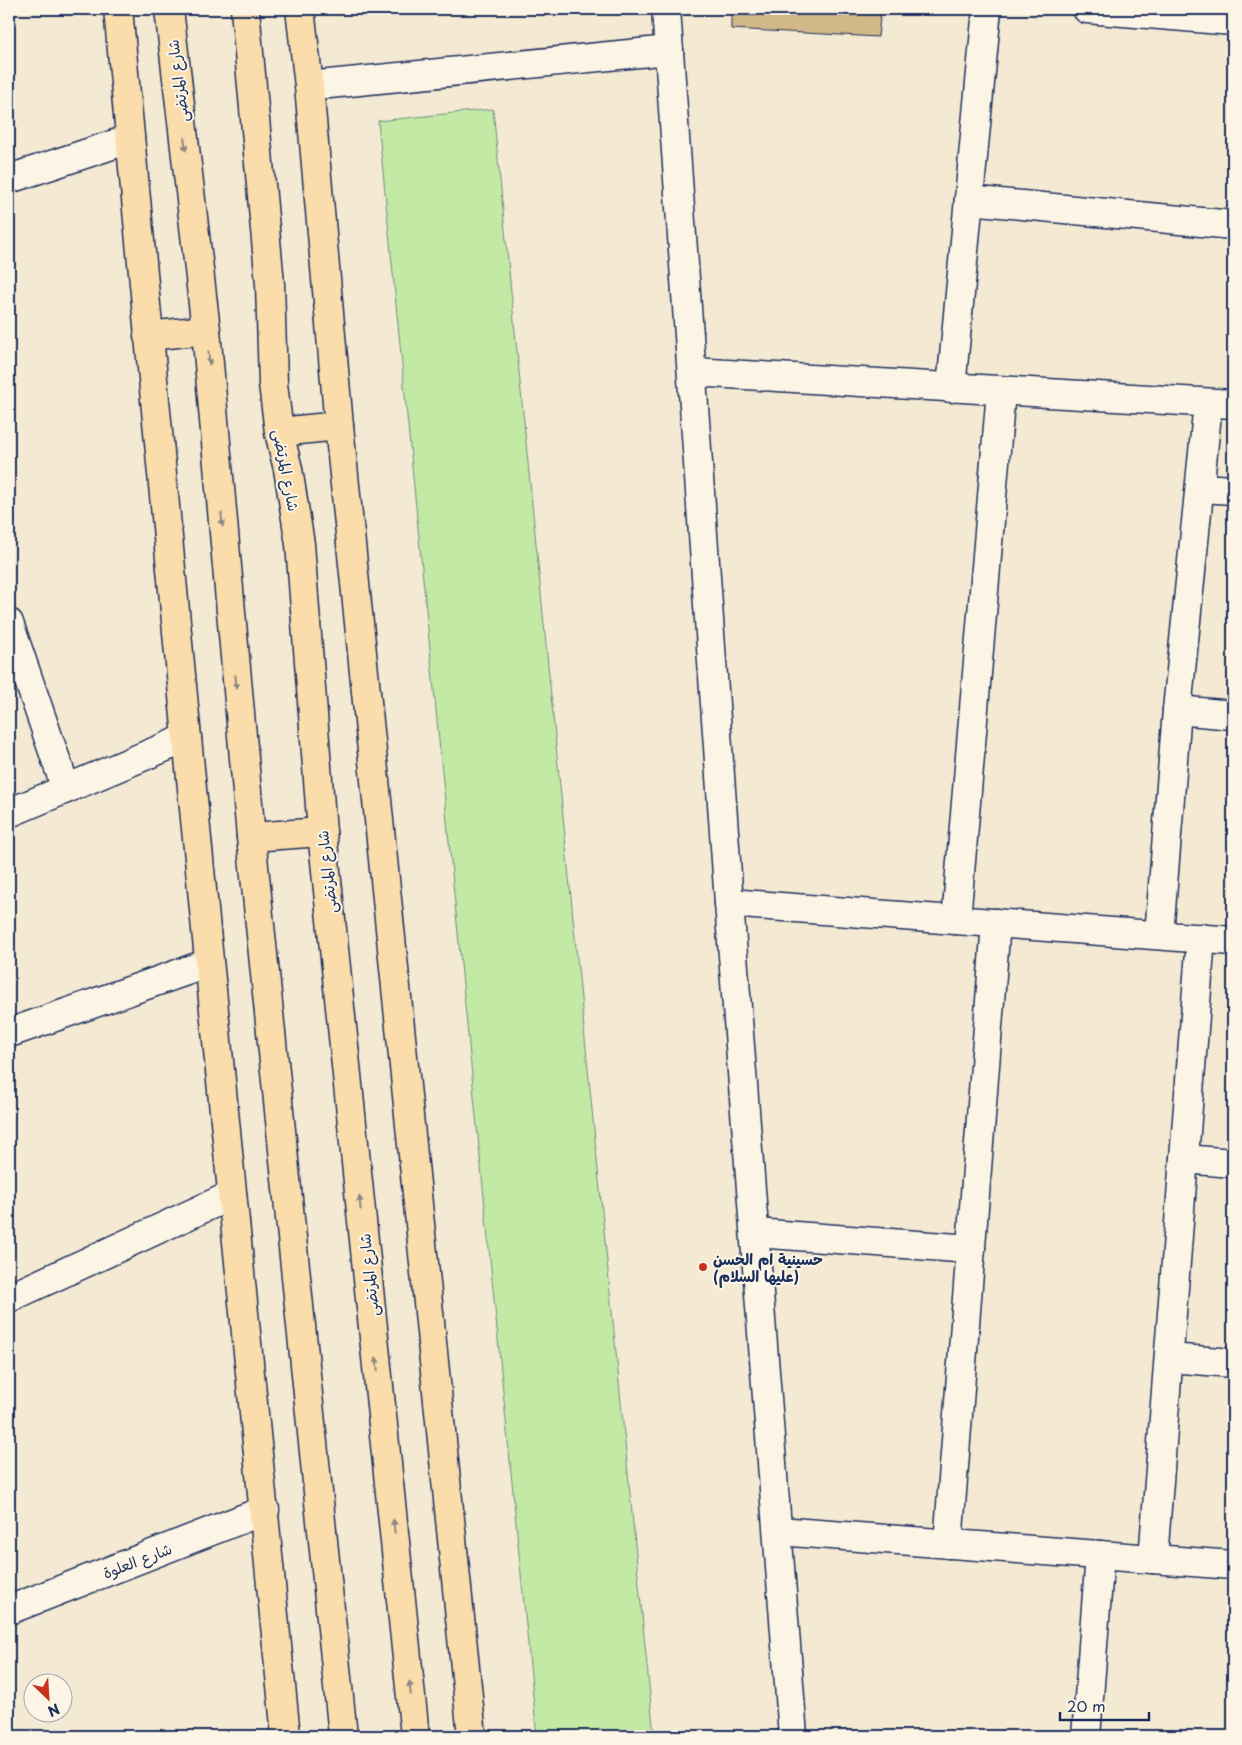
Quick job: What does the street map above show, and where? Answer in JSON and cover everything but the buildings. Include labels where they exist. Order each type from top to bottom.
[{"type":"main road","points":[[118,9],[187,738],[286,1736]]},
{"type":"main road","name":"شارع المرتضى","points":[[169,9],[206,330],[226,574],[251,837],[343,1736]]},
{"type":"main road","name":"شارع المرتضى","points":[[245,9],[270,284],[273,384],[279,432],[293,497],[300,544],[322,832],[415,1736]]},
{"type":"main road","points":[[300,9],[309,86],[339,426],[472,1736]]},
{"type":"main road","points":[[148,336],[206,330]]},
{"type":"main road","points":[[279,432],[339,426]]},
{"type":"main road","points":[[251,837],[322,832]]},
{"type":"street","points":[[666,9],[729,903],[793,1736]]},
{"type":"street","points":[[950,388],[988,9]]},
{"type":"street","points":[[1087,9],[1233,21]]},
{"type":"street","points":[[309,86],[669,50]]},
{"type":"street","points":[[9,179],[130,139]]},
{"type":"street","points":[[969,200],[1233,225]]},
{"type":"street","points":[[693,372],[1221,403],[1201,488],[1177,710],[1159,935]]},
{"type":"street","points":[[956,920],[1001,391]]},
{"type":"street","points":[[1201,488],[1233,490]]},
{"type":"street","points":[[9,623],[66,789]]},
{"type":"street","points":[[1177,710],[1233,714]]},
{"type":"street","points":[[9,813],[187,738]]},
{"type":"street","points":[[729,903],[1233,941]]},
{"type":"street","points":[[948,1544],[996,923]]},
{"type":"street","points":[[1153,1559],[1201,938]]},
{"type":"street","points":[[9,1033],[209,963]]},
{"type":"street","points":[[1184,1159],[1233,1163]]},
{"type":"street","points":[[9,1298],[232,1195]]},
{"type":"street","points":[[755,1233],[971,1249]]},
{"type":"street","points":[[1169,1358],[1233,1363]]},
{"type":"street","name":"شارع العلوة","points":[[9,1610],[265,1510]]},
{"type":"street","points":[[778,1532],[1233,1565]]},
{"type":"street","points":[[1086,1736],[1100,1555]]},
{"type":"green space","points":[[493,109],[654,1736],[537,1736],[378,121]]},
{"type":"place","name":"حسينية ام الحسن (عليها السلام)","points":[[703,1267]]}]
